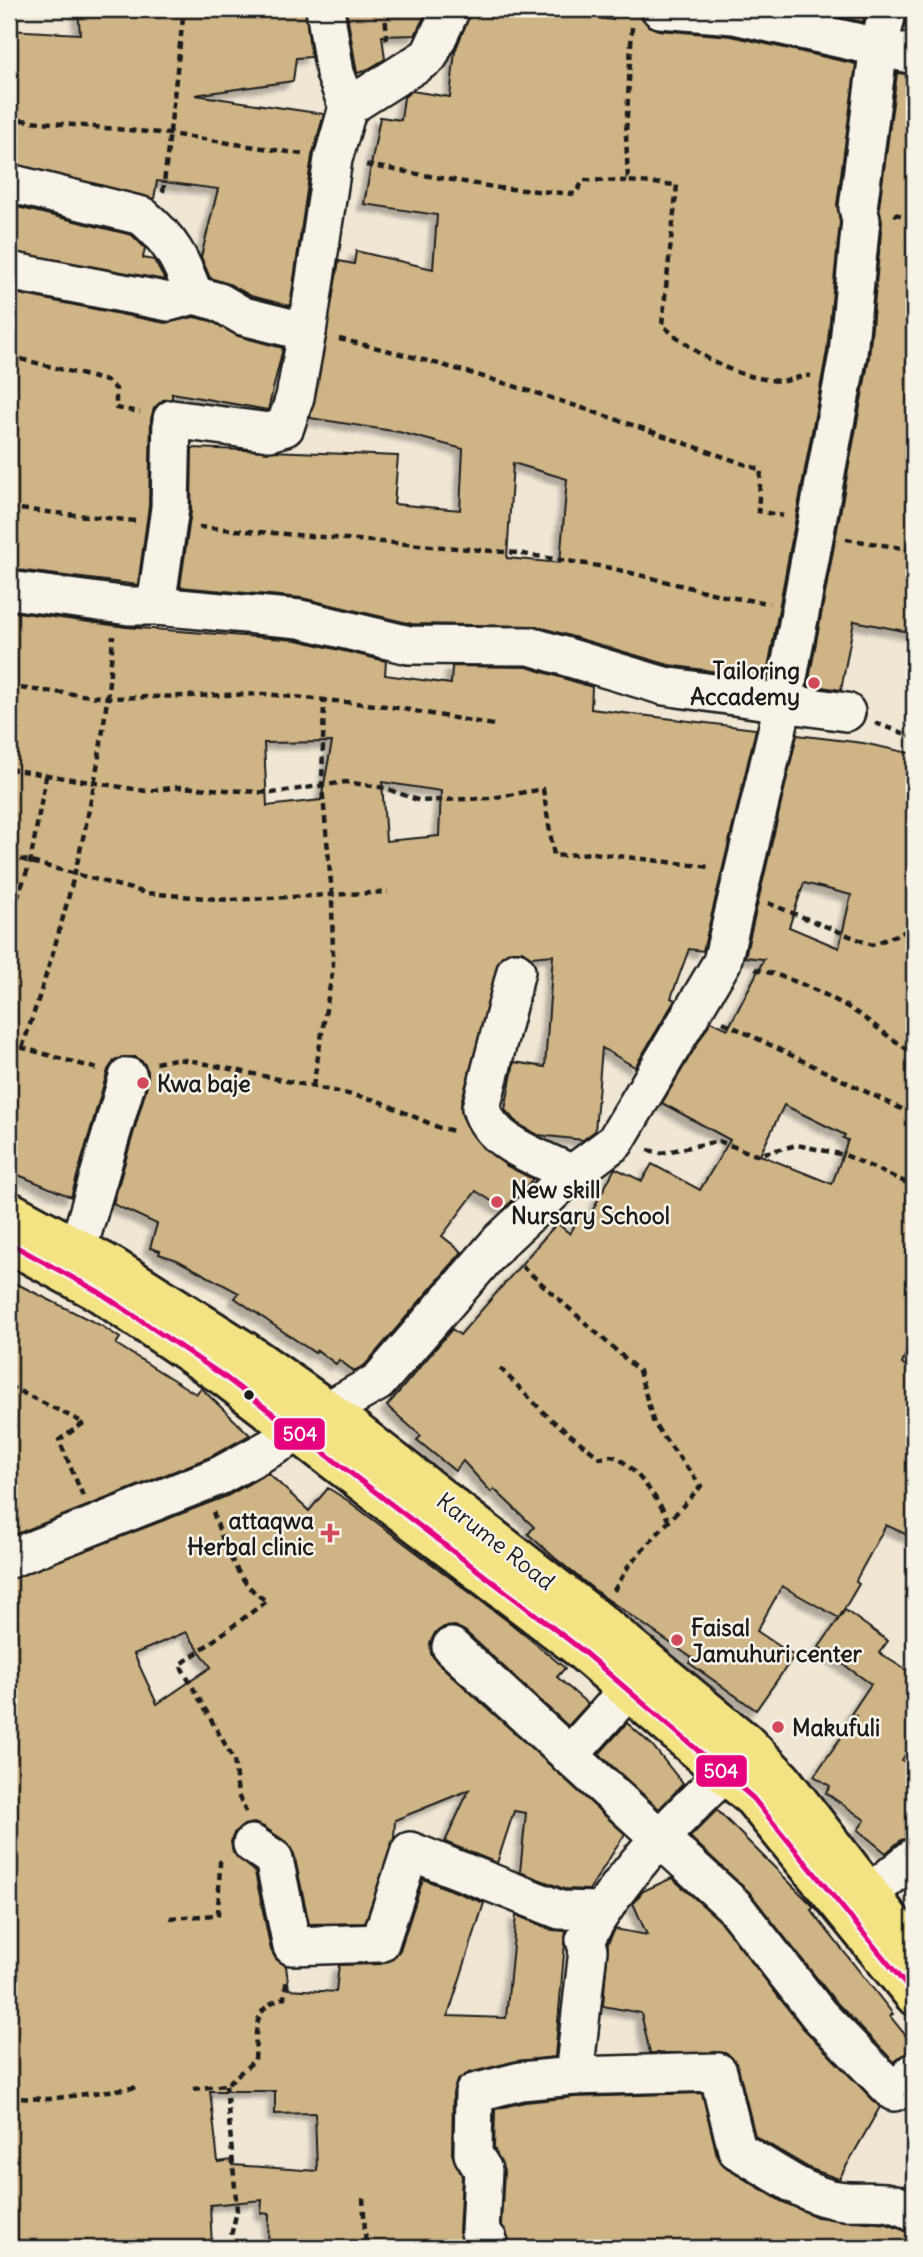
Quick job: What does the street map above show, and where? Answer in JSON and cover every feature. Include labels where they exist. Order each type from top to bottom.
[{"type":"main road","name":"Karume Road","points":[[9,1211],[114,1268],[243,1350],[314,1421],[596,1619],[746,1743],[782,1780],[914,1951]]},
{"type":"main road","points":[[9,1243],[99,1292],[314,1421],[753,1798],[914,1995]]},
{"type":"street","points":[[156,606],[167,524],[172,419],[269,432],[285,427],[295,397],[333,159],[348,107],[335,72],[325,9]]},
{"type":"street","points":[[348,107],[429,56],[451,9]]},
{"type":"street","points":[[9,1559],[219,1476],[378,1382],[499,1242],[572,1174],[615,1142],[694,1012],[722,962],[783,705],[842,386],[861,220],[858,208],[879,46],[888,9]]},
{"type":"street","points":[[646,15],[734,15],[914,55]]},
{"type":"street","points":[[9,183],[142,216],[159,230],[180,258],[194,295]]},
{"type":"street","points":[[9,271],[169,302],[194,295],[219,302],[243,316],[307,332]]},
{"type":"street","points":[[9,590],[116,604],[300,619],[409,645],[530,646],[664,686],[846,712]]},
{"type":"street","points":[[516,971],[481,1108],[485,1121],[494,1133],[572,1174]]},
{"type":"street","points":[[78,1248],[128,1077]]},
{"type":"street","points":[[451,1647],[733,1905],[819,2015],[908,2093]]},
{"type":"street","points":[[569,1756],[628,1690]]},
{"type":"street","points":[[574,2076],[588,1950],[585,1940],[600,1911],[659,1837],[724,1774]]},
{"type":"street","points":[[252,1844],[274,1858],[292,1946],[380,1943],[410,1851],[560,1910],[600,1911]]},
{"type":"street","points":[[870,1893],[914,1857]]},
{"type":"street","points":[[488,2248],[488,2241],[481,2232],[483,2170],[473,2154],[474,2093],[522,2081],[574,2076],[718,2073],[737,2150],[821,2196],[842,2201],[885,2200],[902,2204],[914,2213]]},
{"type":"path","points":[[159,230],[184,9]]},
{"type":"path","points":[[646,15],[626,134],[628,181],[677,185],[662,326],[700,356],[731,372],[782,382],[806,375],[842,386]]},
{"type":"path","points":[[307,332],[418,356],[562,401],[761,470],[758,511],[815,528],[914,550]]},
{"type":"path","points":[[9,356],[107,381],[116,389],[116,408],[172,419]]},
{"type":"path","points":[[9,449],[12,455],[10,508],[517,553],[668,580],[728,597],[801,608]]},
{"type":"path","points":[[22,1048],[50,966],[76,874],[97,783],[109,698],[116,604]]},
{"type":"path","points":[[9,687],[109,698],[264,694],[386,706],[494,725]]},
{"type":"path","points":[[313,1086],[333,968],[332,894],[322,786],[324,700]]},
{"type":"path","points":[[9,769],[146,792],[180,787],[272,793],[346,782],[385,788],[420,801],[492,798],[543,789],[554,856],[593,853],[740,881],[872,945],[909,929],[914,922]]},
{"type":"path","points":[[9,921],[30,863],[46,776]]},
{"type":"path","points":[[9,856],[146,893],[230,900],[388,892]]},
{"type":"path","points":[[722,962],[778,974],[858,1013],[893,1041],[914,1053]]},
{"type":"path","points":[[694,1012],[758,1037],[914,1115]]},
{"type":"path","points":[[9,1044],[128,1077],[129,1068],[175,1059],[376,1100],[440,1128],[470,1134],[494,1133]]},
{"type":"path","points":[[615,1142],[661,1153],[719,1141],[756,1155],[797,1145],[845,1155],[914,1186]]},
{"type":"path","points":[[499,1242],[534,1279],[639,1371],[654,1424],[701,1486],[629,1565],[596,1619]]},
{"type":"path","points":[[500,1368],[548,1417],[600,1458],[611,1455],[620,1459],[650,1489],[668,1520]]},
{"type":"path","points":[[9,1386],[84,1423],[60,1440],[96,1526]]},
{"type":"path","points":[[170,1918],[218,1915],[220,1862],[252,1844],[252,1825],[238,1795],[234,1760],[180,1665],[267,1601],[256,1595],[222,1539],[209,1500],[219,1476]]},
{"type":"path","points":[[193,2089],[226,2085],[255,2060],[259,2013],[268,2002],[284,1998],[292,1946]]},
{"type":"path","points":[[226,2085],[237,2211],[228,2248]]},
{"type":"path","points":[[9,2098],[49,2099],[139,2087]]},
{"type":"path","points":[[363,2198],[366,2248]]},
{"type":"building","points":[[78,9],[305,9],[311,57],[296,58],[293,81],[195,95],[324,114],[312,156],[290,306],[251,296],[229,284],[210,278],[201,257],[218,189],[157,181],[154,199],[9,163],[9,30],[80,34]]},
{"type":"building","points":[[346,9],[428,9],[415,35],[382,36],[385,59],[357,73]]},
{"type":"building","points":[[472,9],[529,9],[613,20],[614,9],[639,9],[648,26],[658,30],[731,36],[856,64],[837,205],[840,222],[827,351],[766,679],[669,665],[536,626],[412,624],[302,598],[180,587],[191,511],[192,448],[398,456],[394,504],[460,510],[463,449],[399,432],[310,418],[339,261],[354,264],[356,251],[433,269],[437,215],[364,204],[380,117],[401,120],[404,97],[412,91],[450,97],[455,51]],"holes":[[[513,463],[567,479],[560,563],[507,558]]]},
{"type":"building","points":[[803,9],[866,9],[863,22]]},
{"type":"building","points":[[897,73],[914,75],[914,181],[907,221],[911,221],[910,245],[913,245],[908,317],[914,318],[914,633],[854,621],[841,690],[808,685],[869,358],[882,222],[879,207]]},
{"type":"building","points":[[9,205],[132,235],[145,248],[143,258],[154,260],[165,280],[9,251]]},
{"type":"building","points":[[9,292],[165,323],[194,317],[211,321],[238,336],[283,348],[268,410],[172,393],[172,399],[163,400],[154,408],[151,419],[149,506],[138,585],[9,569]]},
{"type":"building","points":[[9,611],[126,627],[297,640],[386,661],[385,675],[451,684],[452,666],[527,667],[592,687],[591,709],[756,729],[703,951],[689,949],[671,998],[675,1000],[635,1067],[602,1048],[595,1131],[583,1140],[538,1135],[518,1124],[505,1110],[514,1062],[545,1067],[553,955],[531,957],[522,951],[511,951],[501,957],[461,1103],[462,1116],[482,1147],[507,1166],[533,1179],[504,1209],[476,1191],[442,1236],[462,1252],[365,1365],[354,1371],[339,1360],[336,1364],[317,1350],[315,1353],[235,1298],[239,1293],[177,1260],[159,1254],[160,1251],[150,1248],[157,1224],[113,1204],[148,1082],[148,1071],[144,1063],[135,1057],[122,1057],[114,1061],[108,1070],[71,1197],[9,1171]],"holes":[[[332,742],[321,800],[267,806],[264,743]],[[382,782],[441,791],[439,836],[386,841]]]},
{"type":"building","points":[[797,735],[863,743],[914,754],[914,1332],[902,1364],[914,1369],[914,1538],[886,1525],[857,1578],[856,1582],[859,1584],[839,1618],[782,1586],[757,1631],[794,1656],[756,1710],[689,1663],[692,1658],[597,1592],[555,1558],[528,1534],[534,1527],[494,1489],[491,1492],[463,1461],[455,1471],[417,1440],[421,1436],[387,1406],[452,1329],[460,1335],[557,1223],[570,1234],[580,1215],[588,1219],[615,1168],[642,1181],[652,1164],[700,1190],[730,1140],[662,1103],[711,1021],[728,1029],[764,959],[745,957]],"holes":[[[804,883],[851,895],[839,948],[789,927]],[[784,1105],[845,1135],[843,1138],[848,1140],[832,1184],[760,1155]]]},
{"type":"building","points":[[9,1280],[102,1326],[120,1338],[116,1344],[196,1394],[201,1388],[250,1435],[210,1457],[9,1537]]},
{"type":"building","points":[[268,1473],[309,1511],[328,1488],[509,1622],[565,1668],[557,1677],[588,1704],[568,1726],[465,1631],[455,1626],[444,1627],[435,1633],[430,1643],[431,1654],[437,1662],[625,1834],[589,1890],[564,1889],[520,1872],[526,1813],[514,1811],[497,1863],[445,1842],[469,1790],[395,1820],[394,1838],[365,1923],[309,1924],[294,1854],[286,1842],[264,1827],[254,1823],[244,1825],[234,1833],[231,1842],[233,1852],[255,1872],[271,1950],[276,1959],[286,1966],[289,1989],[336,1992],[339,1965],[381,1964],[393,1959],[400,1950],[423,1879],[484,1903],[448,2016],[506,2018],[516,1915],[552,1930],[566,1931],[555,2057],[516,2061],[469,2073],[457,2081],[453,2093],[452,2154],[462,2176],[459,2232],[467,2248],[268,2248],[269,2214],[261,2213],[262,2200],[210,2205],[212,2248],[9,2248],[9,1580],[227,1496]],"holes":[[[186,1632],[211,1667],[157,1704],[134,1654]],[[210,2091],[275,2091],[275,2114],[315,2113],[317,2171],[233,2165],[232,2160],[218,2162]]]},
{"type":"building","points":[[845,1610],[888,1641],[879,1653],[914,1675],[914,1741],[902,1760],[914,1769],[914,1837],[901,1840],[886,1853],[858,1830],[865,1820],[826,1793],[830,1786],[814,1776],[856,1716],[851,1714],[871,1684],[819,1647]]},
{"type":"building","points":[[627,1723],[652,1745],[683,1784],[659,1809],[599,1754]]},
{"type":"building","points":[[717,1810],[814,1907],[811,1910],[893,2014],[890,2016],[914,2046],[914,2052],[908,2052],[894,2062],[835,2001],[749,1892],[690,1837]]},
{"type":"building","points":[[672,1878],[718,1919],[803,2028],[880,2107],[839,2179],[811,2169],[755,2136],[738,2067],[727,2053],[650,2053],[641,2013],[603,2006],[608,1943],[615,1929],[647,1935],[633,1903],[643,1891]]},
{"type":"building","points":[[702,2093],[717,2155],[726,2168],[781,2201],[817,2217],[887,2224],[914,2234],[914,2248],[509,2248],[509,2239],[501,2224],[504,2171],[494,2148],[495,2109],[525,2102],[575,2097]]},
{"type":"transit line","name":"504","points":[[9,1243],[99,1292],[225,1377],[578,1647],[753,1798],[914,1995]]},
{"type":"place","name":"Tailoring Accademy","points":[[814,683]]},
{"type":"place","name":"Kwa baje","points":[[143,1083]]},
{"type":"place","name":"New skill Nursary School","points":[[497,1202]]},
{"type":"place","name":"attaqwa Herbal clinic","points":[[330,1533]]},
{"type":"place","name":"Faisal Jamuhuri center","points":[[677,1640]]},
{"type":"place","name":"Makufuli","points":[[778,1727]]}]
